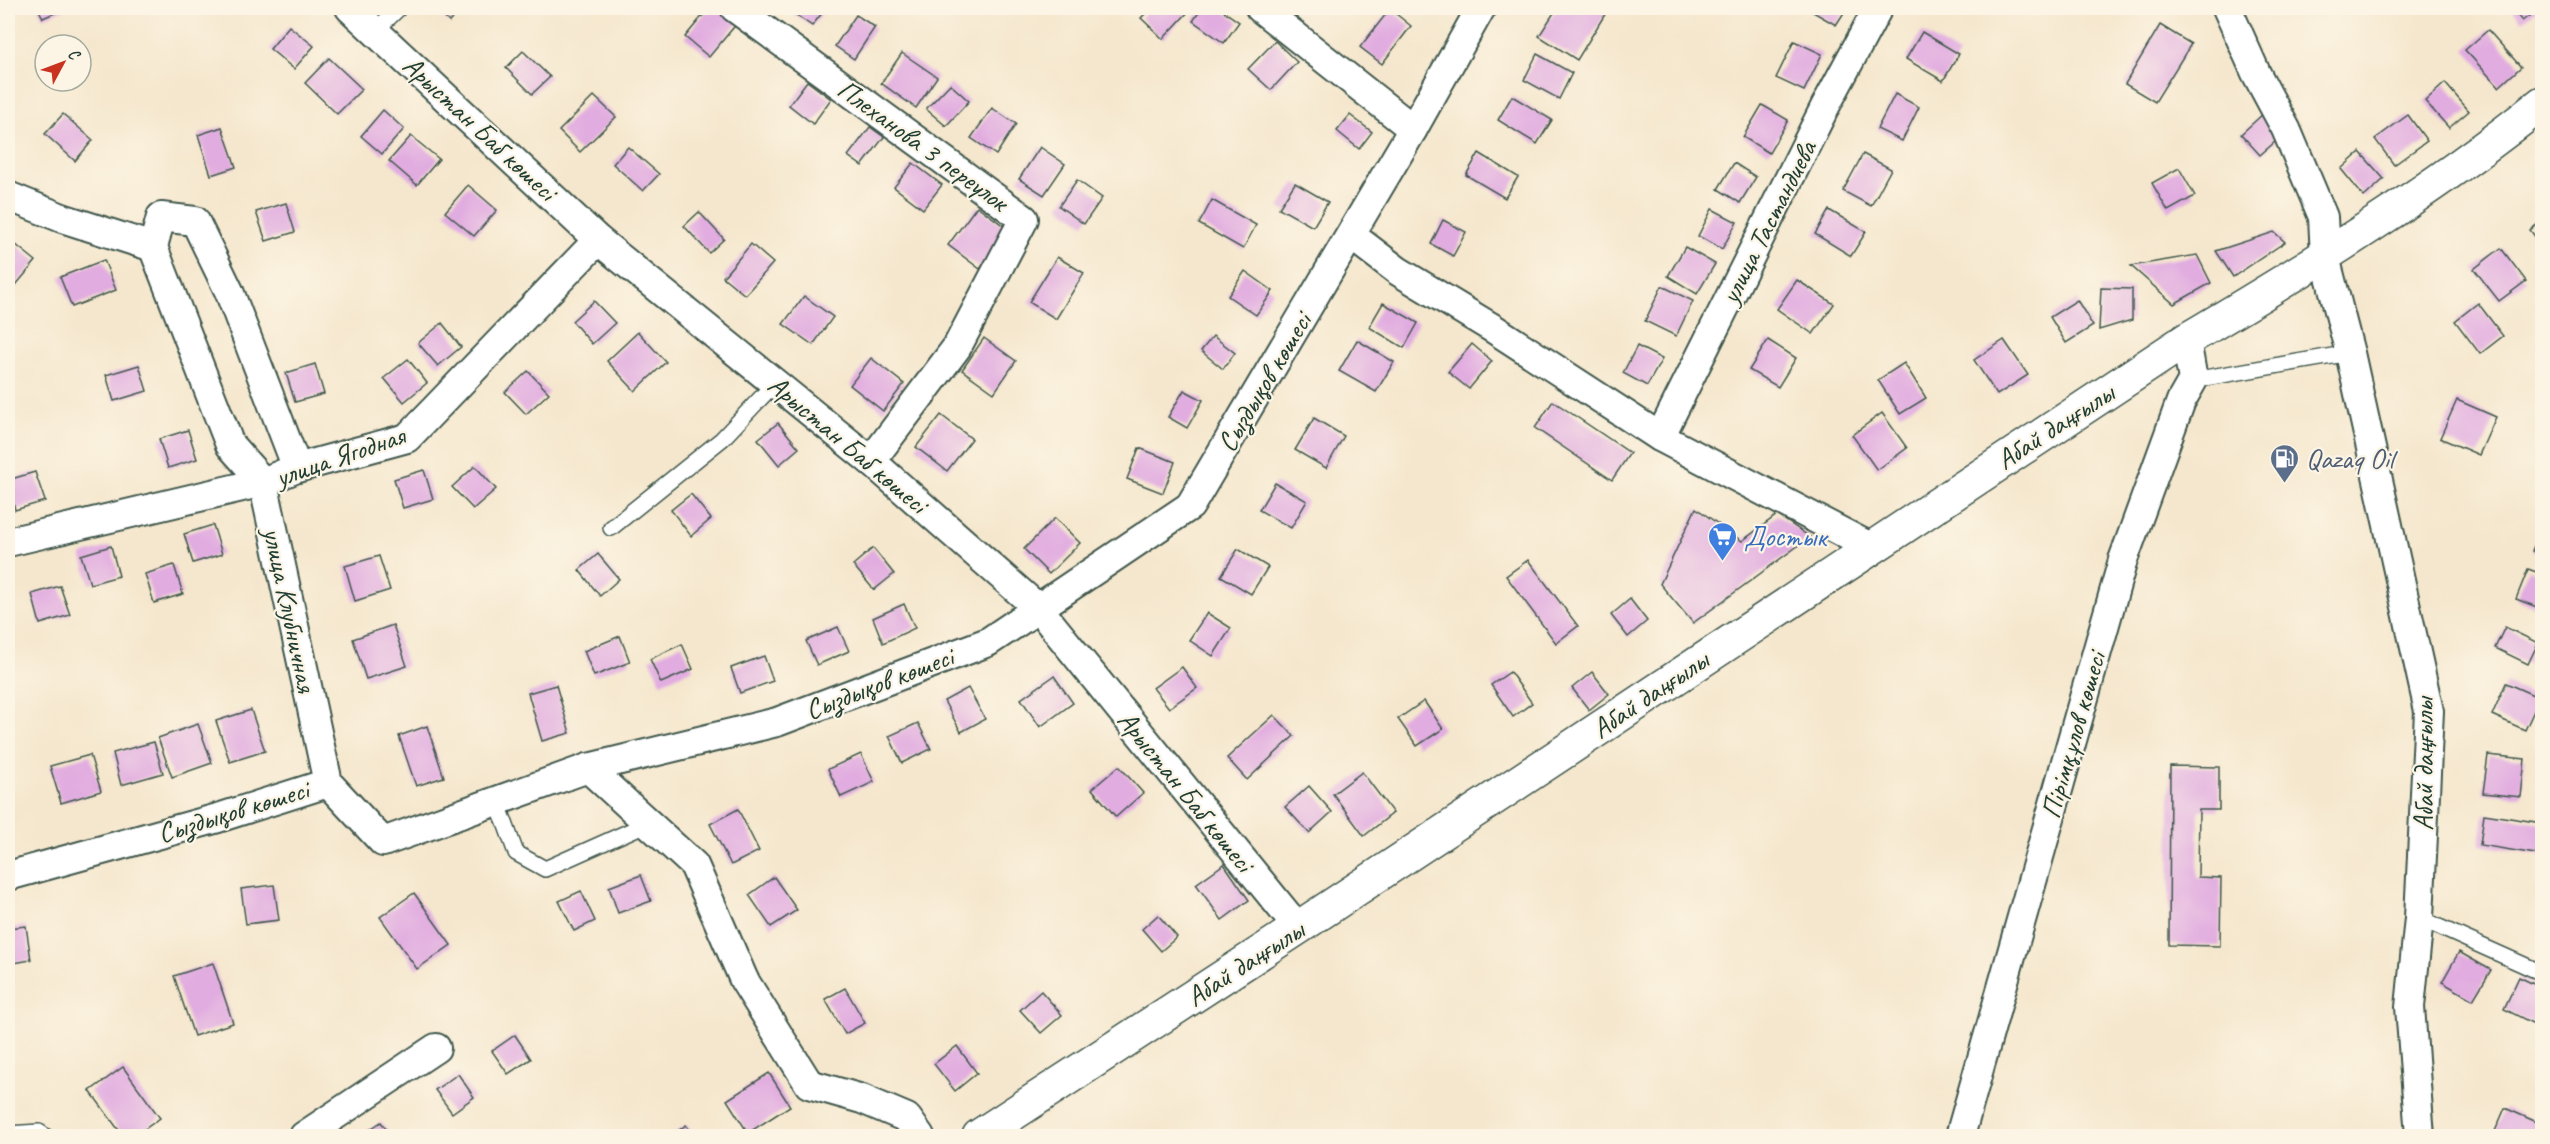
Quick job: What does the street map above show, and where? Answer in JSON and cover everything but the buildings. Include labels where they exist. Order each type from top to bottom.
[{"type":"street","name":"Арыстан Баб көшесі","points":[[350,8],[598,240],[871,461],[1038,608],[1298,928]]},
{"type":"street","name":"Плеханова 3 переулок","points":[[735,8],[1024,219],[957,346],[871,461]]},
{"type":"street","points":[[1260,8],[1413,129]]},
{"type":"street","name":"Сыздықов көшесі","points":[[8,876],[218,818],[328,783],[383,842],[588,768],[777,722],[988,642],[1190,506],[1413,129],[1481,8]]},
{"type":"street","name":"улица Тастандиева","points":[[1660,437],[1826,105],[1878,8]]},
{"type":"street","points":[[2227,8],[2256,73],[2286,129],[2323,217],[2325,257]]},
{"type":"street","name":"Абай даңғылы","points":[[979,1137],[2186,340],[2325,257],[2497,139],[2542,103]]},
{"type":"street","points":[[8,196],[62,218],[153,247],[161,217],[195,221],[229,291],[297,468]]},
{"type":"street","points":[[1351,235],[1398,271],[1494,329],[1660,437],[1872,548]]},
{"type":"street","name":"улица Ягодная","points":[[8,542],[263,482],[297,468],[407,438],[598,240]]},
{"type":"street","name":"улица Клубничная","points":[[153,247],[230,445],[263,482],[328,783]]},
{"type":"street","name":"Абай даңғылы","points":[[2325,257],[2350,353],[2429,711],[2419,918],[2410,1007],[2420,1137]]},
{"type":"street","points":[[2186,340],[2193,380]]},
{"type":"street","name":"Пірімқұлов көшесі","points":[[1960,1137],[2123,560],[2181,401],[2193,380]]},
{"type":"street","points":[[588,768],[694,865],[744,980],[809,1084],[862,1100],[907,1118],[920,1137]]},
{"type":"street","points":[[304,1137],[436,1048]]},
{"type":"lane","points":[[376,30],[399,8]]},
{"type":"lane","points":[[2193,380],[2350,353]]},
{"type":"lane","points":[[611,528],[722,440],[775,383]]},
{"type":"lane","points":[[497,801],[516,853],[545,869],[648,823]]},
{"type":"lane","points":[[2419,918],[2542,973]]},
{"type":"lane","points":[[8,1134],[39,1132],[45,1137]]},
{"type":"place","name":"Qazaq Oil","points":[[2285,484]]},
{"type":"place","name":"Достык","points":[[1723,562]]}]
